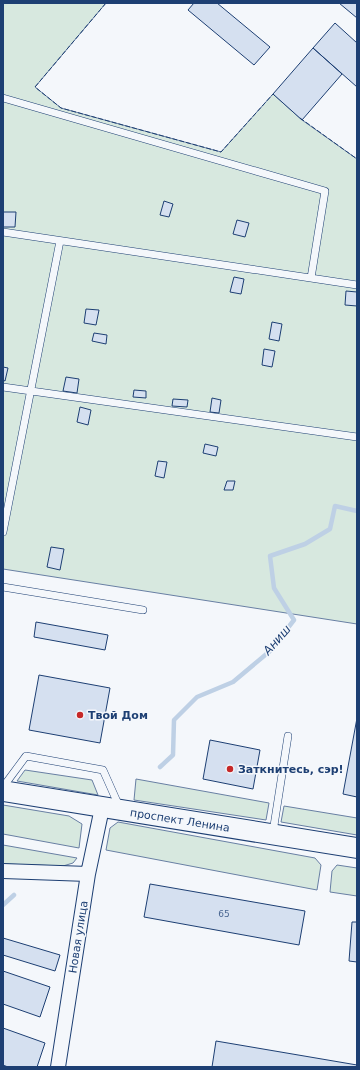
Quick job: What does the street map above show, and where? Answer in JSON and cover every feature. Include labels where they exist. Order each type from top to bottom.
[{"type":"street","name":"проспект Ленина","points":[[3,791],[357,848]]},
{"type":"street","name":"Новая улица","points":[[58,1067],[88,874],[111,809]]},
{"type":"street","points":[[3,871],[88,874]]},
{"type":"lane","points":[[3,98],[325,191],[311,278]]},
{"type":"lane","points":[[3,232],[357,285]]},
{"type":"lane","points":[[3,532],[60,241]]},
{"type":"lane","points":[[3,387],[357,437]]},
{"type":"lane","points":[[3,587],[143,610]]},
{"type":"lane","points":[[272,834],[288,736]]},
{"type":"lane","points":[[3,787],[26,756],[103,770],[111,809]]},
{"type":"shaded area","points":[[3,3],[106,3],[35,87],[61,108],[221,152],[273,94],[302,120],[357,159],[357,624],[3,569]]},
{"type":"shaded area","points":[[25,770],[92,780],[98,795],[17,781]]},
{"type":"shaded area","points":[[136,779],[269,803],[266,820],[134,800]]},
{"type":"shaded area","points":[[3,805],[69,816],[82,824],[79,848],[3,834]]},
{"type":"shaded area","points":[[284,806],[357,818],[357,835],[281,822]]},
{"type":"shaded area","points":[[118,822],[315,858],[321,865],[317,890],[106,850],[110,828]]},
{"type":"shaded area","points":[[3,845],[77,858],[73,863],[63,866],[3,864]]},
{"type":"shaded area","points":[[337,865],[357,868],[357,896],[330,892],[332,871]]},
{"type":"building","points":[[194,3],[217,3],[270,47],[254,65],[188,10]]},
{"type":"building","points":[[339,3],[357,3],[357,18]]},
{"type":"building","points":[[335,23],[357,43],[357,87],[313,48]]},
{"type":"building","points":[[313,48],[342,74],[302,120],[273,94]]},
{"type":"building","points":[[164,201],[173,204],[169,217],[160,215]]},
{"type":"building","points":[[3,212],[16,212],[15,227],[3,227]]},
{"type":"building","points":[[237,220],[249,223],[245,237],[233,234]]},
{"type":"building","points":[[234,277],[244,279],[241,294],[230,292]]},
{"type":"building","points":[[346,291],[357,292],[357,306],[345,305]]},
{"type":"building","points":[[86,309],[99,310],[96,325],[84,323]]},
{"type":"building","points":[[272,322],[282,324],[279,341],[269,339]]},
{"type":"building","points":[[94,333],[107,335],[106,344],[92,341]]},
{"type":"building","points":[[264,349],[275,351],[272,367],[262,365]]},
{"type":"building","points":[[3,367],[8,368],[5,381],[3,380]]},
{"type":"building","points":[[66,377],[79,379],[77,393],[63,391]]},
{"type":"building","points":[[134,390],[146,391],[146,398],[133,397]]},
{"type":"building","points":[[212,398],[221,400],[219,413],[210,412]]},
{"type":"building","points":[[173,399],[188,400],[187,407],[172,406]]},
{"type":"building","points":[[80,407],[91,410],[88,425],[77,422]]},
{"type":"building","points":[[205,444],[218,447],[216,456],[203,453]]},
{"type":"building","points":[[158,461],[167,462],[164,478],[155,476]]},
{"type":"building","points":[[227,481],[235,481],[233,490],[224,490]]},
{"type":"building","points":[[51,547],[64,549],[60,570],[47,567]]},
{"type":"building","points":[[36,622],[108,635],[105,650],[34,637]]},
{"type":"building","points":[[39,675],[110,688],[100,743],[29,730]]},
{"type":"building","points":[[357,718],[357,797],[343,794]]},
{"type":"building","points":[[210,740],[260,750],[253,789],[203,779]]},
{"type":"building","points":[[150,884],[305,911],[299,945],[144,917]]},
{"type":"building","points":[[352,922],[357,922],[357,962],[349,961]]},
{"type":"building","points":[[3,938],[60,955],[55,971],[3,955]]},
{"type":"building","points":[[3,971],[50,987],[40,1017],[3,1004]]},
{"type":"building","points":[[3,1028],[45,1043],[37,1067],[8,1067],[3,1065]]},
{"type":"building","points":[[216,1041],[357,1065],[357,1067],[212,1067]]},
{"type":"waterway","name":"Аниш","points":[[160,767],[173,755],[174,720],[197,697],[233,682],[270,651],[294,620],[274,588],[270,556],[305,544],[330,529],[335,506],[357,511]]},
{"type":"waterway","name":"Аниш","points":[[3,905],[14,895]]},
{"type":"fence","points":[[106,3],[35,87],[61,108],[221,152],[273,94],[275,96]]},
{"type":"fence","points":[[300,118],[357,159]]},
{"type":"place","name":"Твой Дом","points":[[80,715]]},
{"type":"place","name":"Заткнитесь, сэр!","points":[[230,769]]}]
